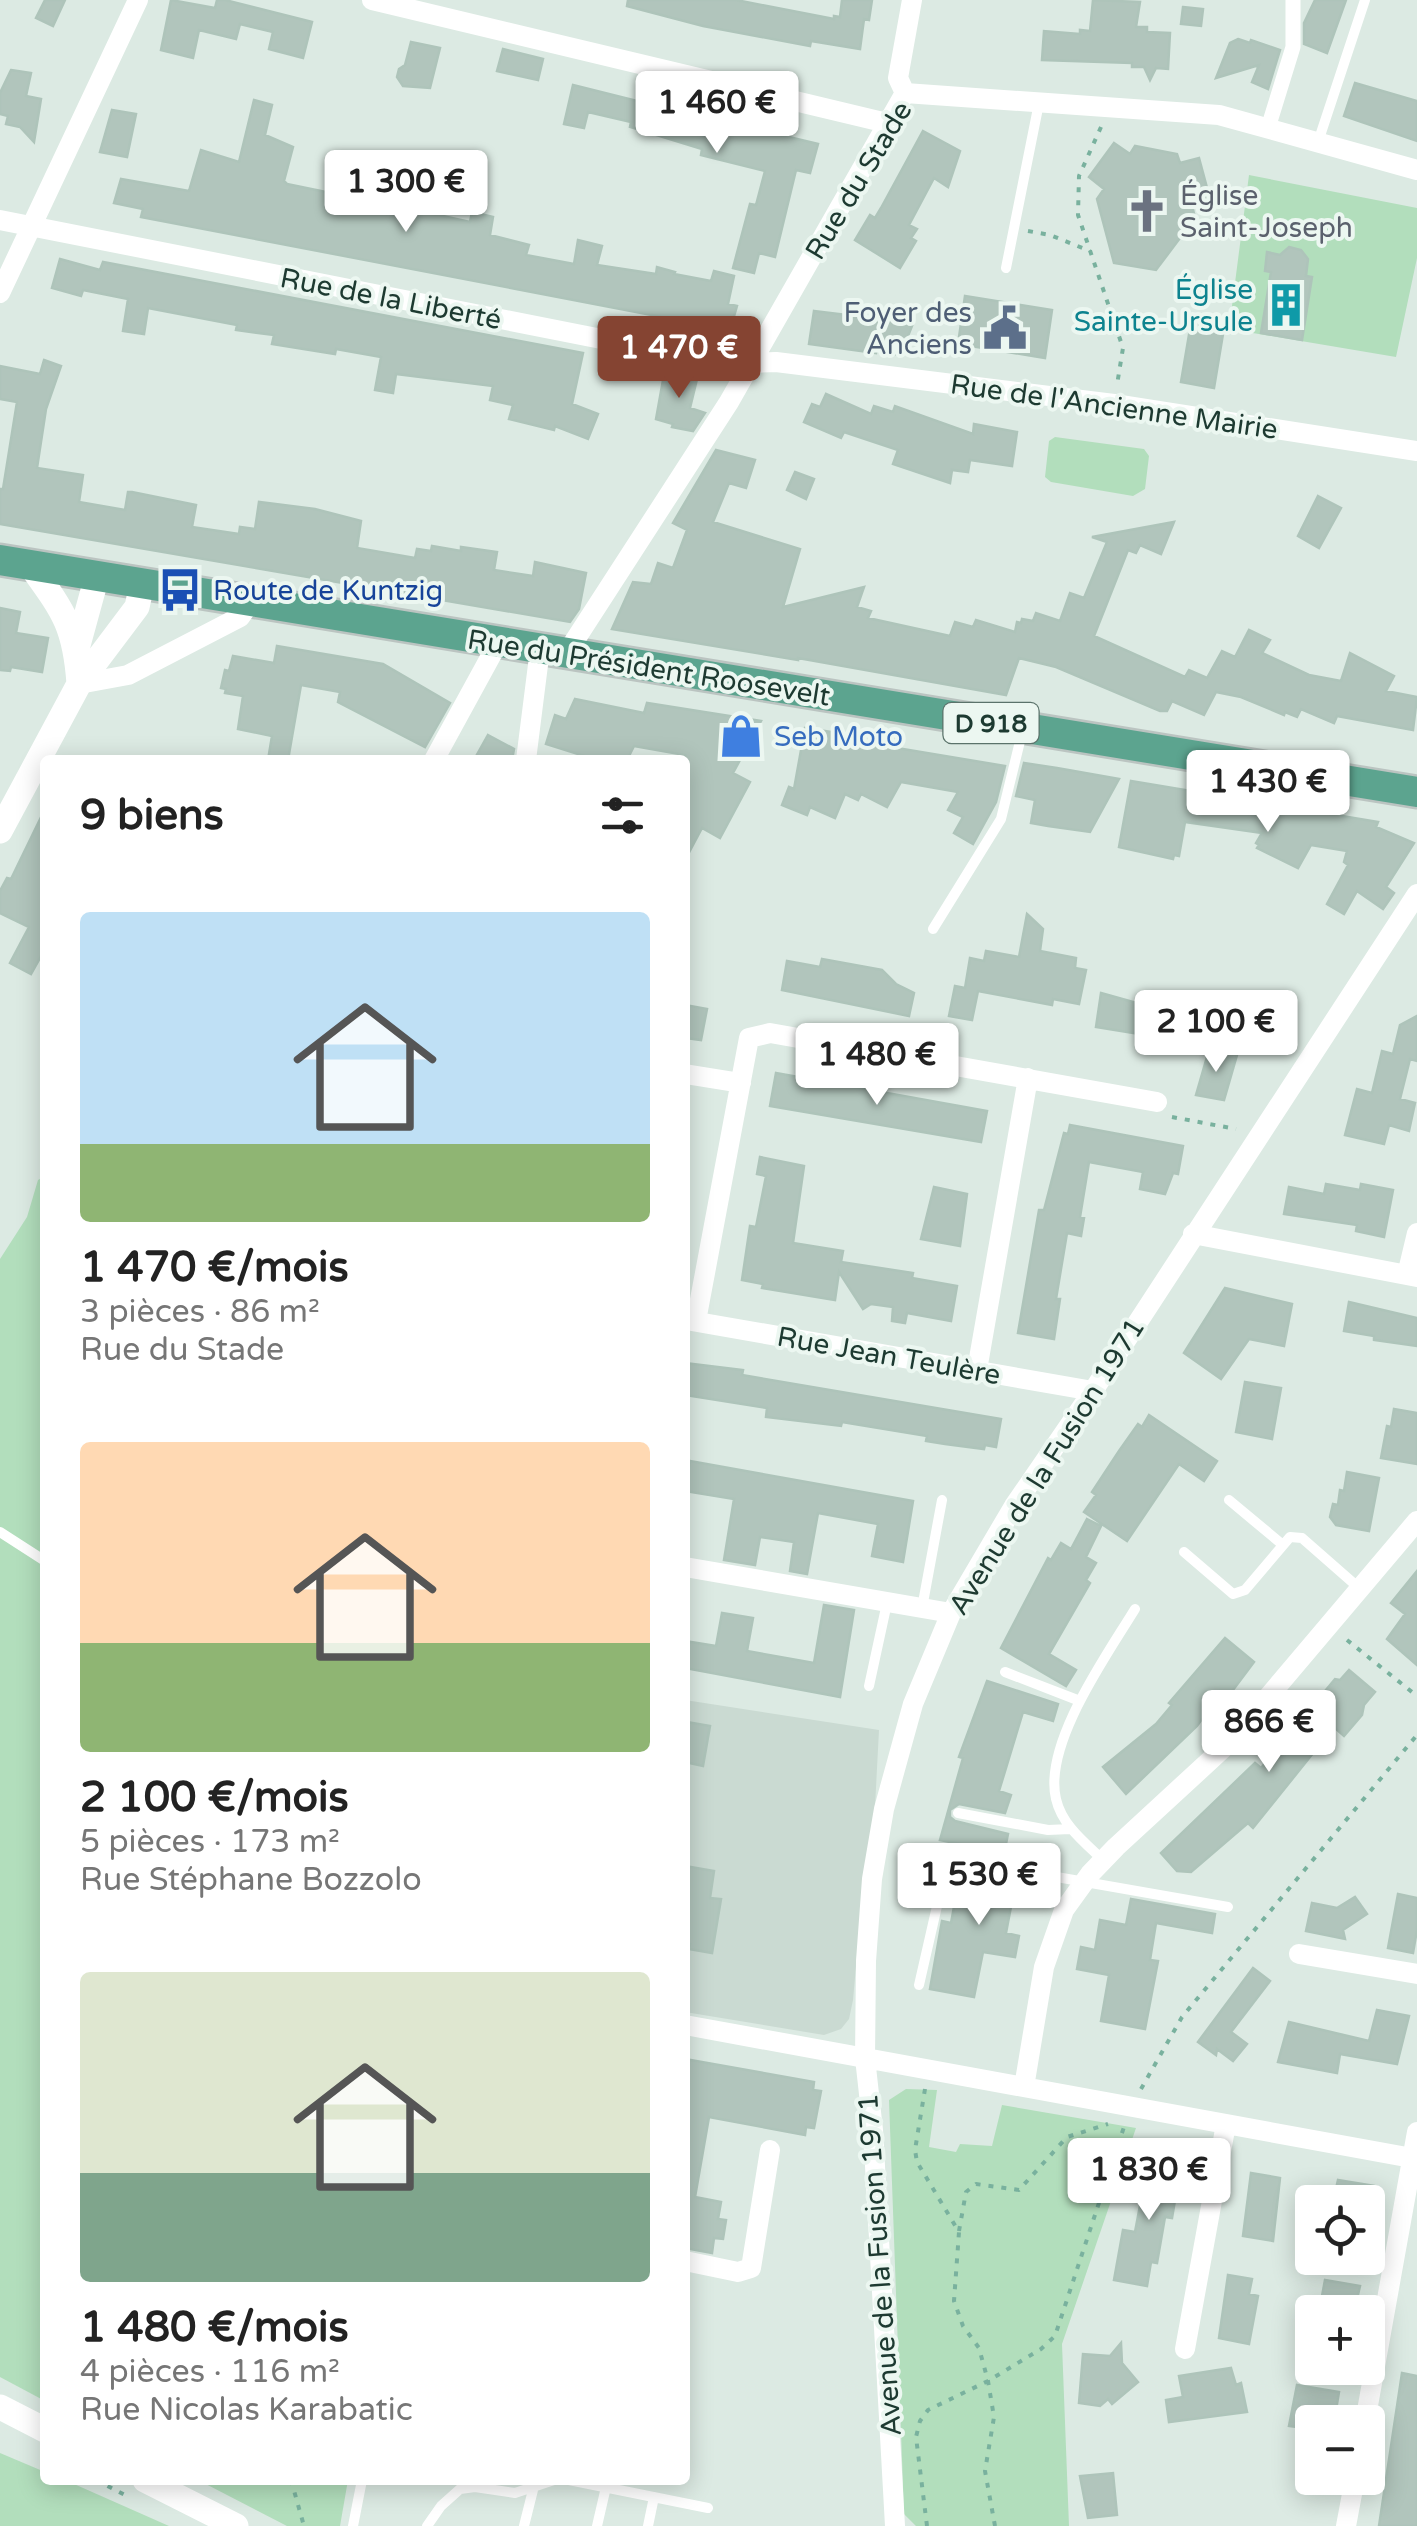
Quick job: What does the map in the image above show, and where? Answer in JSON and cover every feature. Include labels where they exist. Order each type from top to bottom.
[{"type":"main road","name":"Rue du Président Roosevelt","points":[[15,562],[1417,792]]},
{"type":"street","points":[[0,293],[138,0]]},
{"type":"street","points":[[372,0],[887,123]]},
{"type":"street","points":[[905,92],[898,78],[912,0]]},
{"type":"street","points":[[1268,128],[1292,47],[1293,0]]},
{"type":"street","name":"Rue du Stade","points":[[553,652],[751,364],[905,92],[1219,115],[1417,170]]},
{"type":"street","name":"Rue de la Liberté","points":[[0,220],[728,364],[751,364]]},
{"type":"street","name":"Rue de l'Ancienne Mairie","points":[[751,364],[776,362],[1114,404],[1417,450]]},
{"type":"street","points":[[15,562],[68,619],[77,650],[79,684]]},
{"type":"street","points":[[77,650],[96,576]]},
{"type":"street","points":[[41,755],[79,684],[137,607],[142,584]]},
{"type":"street","points":[[79,684],[128,675],[240,616],[252,602]]},
{"type":"street","points":[[437,755],[498,643]]},
{"type":"street","points":[[527,755],[553,652]]},
{"type":"street","points":[[0,831],[40,757]]},
{"type":"street","name":"Avenue de la Fusion 1971","points":[[895,2526],[873,2130],[865,2058],[866,1961],[872,1878],[884,1809],[913,1704],[951,1613],[1014,1506],[1417,894]]},
{"type":"street","points":[[690,1320],[750,1038],[770,1032],[1157,1102]]},
{"type":"street","points":[[690,1075],[741,1083]]},
{"type":"street","points":[[976,1370],[1028,1078]]},
{"type":"street","points":[[1193,1234],[1412,1276],[1417,1233]]},
{"type":"street","name":"Rue Jean Teulère","points":[[690,1320],[1093,1391]]},
{"type":"street","points":[[1024,2087],[1053,1936],[1064,1910],[1103,1860],[1230,1742],[1417,1521]]},
{"type":"street","points":[[690,1568],[951,1613]]},
{"type":"street","points":[[1299,1954],[1417,1974]]},
{"type":"street","points":[[690,2025],[1415,2158]]},
{"type":"street","points":[[1185,2349],[1226,2124]]},
{"type":"street","points":[[1368,2405],[1417,2132]]},
{"type":"street","points":[[690,2262],[738,2272],[751,2268],[770,2150]]},
{"type":"street","points":[[0,2408],[40,2428]]},
{"type":"street","points":[[154,2485],[236,2526]]},
{"type":"street","points":[[1346,2526],[1352,2495]]},
{"type":"lane","points":[[1318,143],[1365,0]]},
{"type":"lane","points":[[1006,268],[1039,102]]},
{"type":"lane","points":[[933,929],[1001,819],[1023,728]]},
{"type":"lane","points":[[922,1608],[942,1500]]},
{"type":"lane","points":[[1229,1500],[1283,1545]]},
{"type":"lane","points":[[0,1532],[40,1558]]},
{"type":"lane","points":[[1184,1552],[1233,1594],[1245,1590],[1290,1536],[1302,1538],[1360,1588]]},
{"type":"lane","points":[[869,1686],[887,1602]]},
{"type":"lane","points":[[1103,1860],[1070,1828],[1056,1802],[1053,1781],[1067,1729],[1080,1701],[1135,1609]]},
{"type":"lane","points":[[1005,1672],[1080,1701]]},
{"type":"lane","points":[[958,1813],[1048,1830],[1070,1828]]},
{"type":"lane","points":[[919,1985],[948,1858],[1228,1907]]},
{"type":"lane","points":[[353,2526],[361,2485]]},
{"type":"lane","points":[[428,2526],[440,2506],[460,2489],[475,2487],[515,2493],[544,2485]]},
{"type":"lane","points":[[592,2485],[708,2508]]},
{"type":"lane","points":[[596,2526],[606,2488]]},
{"type":"lane","points":[[524,2526],[533,2490]]},
{"type":"lane","points":[[648,2526],[654,2497]]},
{"type":"path","points":[[1110,106],[1079,176],[1078,215],[1123,348],[1114,404]]},
{"type":"path","points":[[1014,228],[1050,235],[1090,251]]},
{"type":"path","points":[[1157,1102],[1170,1116],[1261,1134]]},
{"type":"path","points":[[1329,1625],[1417,1696]]},
{"type":"path","points":[[929,2070],[915,2150],[917,2162],[958,2232]]},
{"type":"path","points":[[996,2526],[985,2471],[994,2417],[988,2380],[979,2348],[963,2326],[954,2301],[958,2232],[966,2192],[976,2184],[1019,2190],[1067,2137],[1126,2118]]},
{"type":"path","points":[[292,2485],[304,2526]]},
{"type":"shaded area","points":[[690,1701],[879,1730],[875,1807],[864,1877],[853,2000],[849,2019],[841,2029],[824,2035],[690,2013]]},
{"type":"green space","points":[[1249,175],[1417,208],[1417,258],[1396,357],[1229,329]]},
{"type":"green space","points":[[1055,437],[1144,449],[1149,456],[1145,489],[1133,496],[1051,482],[1045,477],[1049,441]]},
{"type":"green space","points":[[38,1180],[40,2398],[0,2377],[0,1259],[27,1217]]},
{"type":"green space","points":[[906,2089],[937,2090],[929,2147],[956,2152],[960,2144],[992,2146],[1002,2105],[1136,2128],[1062,2344],[1069,2526],[916,2526],[904,2514],[889,2100]]},
{"type":"green space","points":[[0,2453],[40,2470],[40,2485],[76,2485],[169,2526],[0,2526]]},
{"type":"green space","points":[[208,2485],[347,2485],[340,2526],[287,2526]]},
{"type":"building","points":[[45,0],[65,0],[53,26],[36,18]]},
{"type":"building","points":[[171,0],[215,8],[217,0],[225,0],[312,22],[303,58],[269,49],[273,32],[240,24],[236,39],[199,30],[193,58],[161,50]]},
{"type":"building","points":[[628,0],[736,0],[834,19],[840,17],[842,0],[872,0],[869,20],[864,19],[860,49],[811,41],[810,46],[703,26],[627,6]]},
{"type":"building","points":[[1093,0],[1140,2],[1136,27],[1147,27],[1147,32],[1170,33],[1168,69],[1156,68],[1150,80],[1144,67],[1132,67],[1132,63],[1042,60],[1044,31],[1090,31]]},
{"type":"building","points":[[1315,0],[1346,0],[1327,53],[1304,44],[1304,23]]},
{"type":"building","points":[[1183,7],[1203,9],[1201,26],[1181,24]]},
{"type":"building","points":[[1238,39],[1280,50],[1268,89],[1252,82],[1259,65],[1216,78],[1230,43]]},
{"type":"building","points":[[411,42],[440,48],[430,88],[403,86],[397,77]]},
{"type":"building","points":[[503,49],[543,59],[538,80],[497,71]]},
{"type":"building","points":[[11,70],[31,73],[26,96],[41,99],[34,142],[20,127],[6,124],[8,116],[0,114],[0,93]]},
{"type":"building","points":[[1355,83],[1417,101],[1417,141],[1344,116]]},
{"type":"building","points":[[573,85],[669,109],[671,101],[726,116],[725,120],[747,127],[818,144],[810,173],[796,170],[775,257],[759,253],[754,273],[733,268],[750,204],[756,205],[765,171],[701,155],[702,149],[630,127],[631,122],[588,112],[584,128],[564,124]]},
{"type":"building","points":[[254,100],[272,105],[265,135],[293,147],[284,181],[287,184],[355,198],[359,187],[409,199],[408,204],[435,211],[434,214],[470,222],[472,212],[493,217],[490,235],[529,245],[526,255],[574,264],[578,240],[602,246],[597,265],[656,274],[657,267],[711,281],[714,271],[734,276],[728,304],[737,306],[730,330],[141,217],[143,209],[114,203],[121,179],[189,191],[201,150],[239,162]]},
{"type":"building","points":[[112,110],[136,114],[127,157],[100,152]]},
{"type":"building","points":[[923,131],[960,151],[948,187],[934,178],[909,225],[917,229],[911,238],[916,241],[900,268],[855,240],[870,215],[875,218]]},
{"type":"building","name":"Église Saint-Joseph","points":[[1114,143],[1130,154],[1135,146],[1177,154],[1180,163],[1199,158],[1210,199],[1192,205],[1195,218],[1156,270],[1114,263],[1097,199],[1104,189],[1089,177]]},
{"type":"building","name":"Église Sainte-Ursule","points":[[1289,247],[1301,250],[1308,259],[1306,276],[1312,277],[1302,340],[1261,333],[1271,272],[1265,271],[1267,252],[1280,255]]},
{"type":"building","points":[[60,259],[100,270],[103,262],[583,353],[572,404],[598,414],[588,439],[555,426],[554,430],[509,419],[513,405],[490,400],[493,386],[396,374],[393,393],[375,390],[381,357],[272,344],[274,335],[236,330],[237,325],[148,308],[144,334],[123,331],[128,299],[83,290],[81,296],[52,288]]},
{"type":"building","name":"Foyer des Anciens","points":[[965,296],[1052,310],[1045,358],[958,344]]},
{"type":"building","points":[[814,311],[888,320],[889,317],[912,326],[900,356],[877,347],[876,353],[809,344]]},
{"type":"building","points":[[1191,323],[1224,328],[1214,388],[1181,382]]},
{"type":"building","points":[[44,360],[61,366],[46,409],[37,468],[83,475],[79,502],[125,510],[128,492],[132,492],[196,505],[192,527],[239,534],[240,527],[255,529],[259,502],[315,509],[361,521],[357,548],[415,558],[417,549],[431,551],[432,546],[461,551],[461,547],[497,552],[494,570],[533,576],[535,562],[586,573],[579,609],[570,622],[0,524],[0,489],[17,402],[0,399],[0,366],[40,374]]},
{"type":"building","points":[[665,369],[698,375],[690,408],[705,413],[693,431],[656,419]]},
{"type":"building","points":[[826,394],[871,414],[874,406],[893,412],[895,406],[973,434],[974,424],[1017,432],[1012,466],[970,460],[968,472],[952,470],[950,483],[893,464],[898,450],[844,432],[841,438],[804,422],[812,404],[820,407]]},
{"type":"building","points":[[716,450],[755,460],[746,488],[729,483],[713,522],[800,549],[783,607],[864,587],[857,607],[871,611],[868,618],[950,636],[955,622],[973,627],[976,620],[1015,632],[1017,622],[1033,621],[1036,613],[1060,621],[1070,593],[1084,598],[1107,542],[1092,537],[1174,522],[1161,554],[1140,545],[1136,553],[1128,550],[1094,636],[1185,677],[1189,670],[1207,678],[1222,651],[1235,657],[1249,630],[1270,640],[1262,653],[1309,675],[1341,681],[1350,653],[1394,676],[1386,691],[1417,697],[1413,730],[1337,716],[1334,723],[1301,709],[1297,717],[1285,712],[1284,715],[1241,697],[1216,692],[1204,715],[1172,701],[1167,711],[1160,711],[1056,667],[1019,658],[1006,695],[612,629],[633,582],[651,584],[658,563],[673,568],[687,530],[673,523]]},
{"type":"building","points":[[795,472],[814,479],[806,499],[787,490]]},
{"type":"building","points":[[1318,496],[1341,508],[1319,548],[1298,536]]},
{"type":"building","points":[[0,608],[20,612],[16,633],[48,638],[42,672],[11,667],[10,671],[0,670]]},
{"type":"building","points":[[277,646],[383,664],[450,703],[425,747],[338,702],[340,692],[301,685],[289,755],[269,755],[272,736],[238,729],[243,696],[225,693],[226,689],[221,688],[233,656],[274,663]]},
{"type":"building","points":[[575,699],[644,713],[647,703],[761,721],[733,773],[750,782],[720,838],[702,828],[690,851],[690,755],[634,746],[630,755],[581,755],[546,744],[555,715],[566,719]]},
{"type":"building","points":[[805,728],[832,732],[831,737],[1005,766],[996,802],[973,844],[954,833],[963,817],[948,810],[958,792],[901,782],[887,807],[861,794],[858,800],[845,794],[835,818],[810,807],[807,815],[782,805],[789,787],[794,789]]},
{"type":"building","points":[[488,735],[514,749],[513,755],[477,755]]},
{"type":"building","points":[[1024,763],[1119,779],[1090,832],[1048,826],[1031,823],[1035,800],[1016,796]]},
{"type":"building","points":[[1131,781],[1378,822],[1376,827],[1414,843],[1386,887],[1394,893],[1383,909],[1357,891],[1344,914],[1327,904],[1348,865],[1344,862],[1347,851],[1311,845],[1298,868],[1257,848],[1262,833],[1185,822],[1179,856],[1174,855],[1173,859],[1119,847]]},
{"type":"building","points":[[40,819],[40,958],[31,974],[10,963],[29,927],[0,913],[0,891],[7,878],[11,879]]},
{"type":"building","points":[[1027,914],[1043,929],[1040,951],[1076,958],[1075,968],[1086,970],[1079,1004],[1053,999],[1052,1005],[978,991],[972,1020],[949,1016],[955,986],[965,988],[970,958],[984,961],[986,951],[1019,957]]},
{"type":"building","points":[[822,959],[882,970],[896,984],[914,993],[909,1016],[782,990],[787,961],[820,967]]},
{"type":"building","points":[[1101,993],[1140,1004],[1156,1015],[1152,1036],[1096,1027]]},
{"type":"building","points":[[690,1006],[707,1009],[701,1040],[690,1039]]},
{"type":"building","points":[[1417,1016],[1417,1061],[1410,1059],[1400,1099],[1415,1103],[1409,1131],[1389,1125],[1384,1144],[1345,1135],[1357,1089],[1372,1093],[1382,1051],[1393,1054],[1400,1025]]},
{"type":"building","points":[[1209,1050],[1237,1055],[1224,1100],[1196,1095]]},
{"type":"building","points":[[776,1073],[987,1111],[981,1142],[770,1106]]},
{"type":"building","points":[[1070,1125],[1183,1146],[1178,1174],[1173,1173],[1165,1194],[1140,1189],[1143,1172],[1089,1162],[1080,1217],[1084,1218],[1081,1236],[1067,1233],[1054,1339],[1018,1333],[1039,1210],[1044,1210],[1064,1133],[1068,1134]]},
{"type":"building","points":[[760,1157],[804,1166],[793,1243],[843,1251],[841,1262],[913,1273],[912,1278],[957,1286],[951,1321],[907,1313],[905,1323],[892,1321],[893,1307],[871,1304],[863,1309],[839,1272],[835,1300],[762,1288],[763,1284],[742,1280],[750,1226],[756,1227],[766,1176],[757,1174]]},
{"type":"building","points":[[1326,1184],[1360,1190],[1361,1184],[1393,1190],[1384,1237],[1356,1231],[1357,1225],[1284,1214],[1289,1187],[1324,1194]]},
{"type":"building","points":[[934,1187],[967,1194],[960,1246],[921,1239]]},
{"type":"building","points":[[1225,1288],[1292,1304],[1284,1346],[1249,1339],[1221,1379],[1184,1353]]},
{"type":"building","points":[[1349,1302],[1417,1318],[1417,1346],[1344,1331]]},
{"type":"building","points":[[690,1364],[1001,1419],[996,1447],[985,1445],[984,1449],[842,1422],[841,1426],[766,1417],[767,1408],[690,1396]]},
{"type":"building","points":[[1245,1382],[1281,1388],[1272,1439],[1236,1432]]},
{"type":"building","points":[[1394,1409],[1417,1413],[1417,1464],[1381,1458]]},
{"type":"building","points":[[1149,1415],[1217,1461],[1204,1481],[1179,1464],[1127,1541],[1084,1512],[1096,1495],[1092,1492],[1119,1451]]},
{"type":"building","points":[[690,1461],[913,1501],[903,1562],[872,1556],[878,1524],[818,1513],[807,1574],[790,1571],[794,1542],[760,1537],[755,1565],[724,1560],[734,1499],[690,1492]]},
{"type":"building","points":[[1347,1472],[1379,1478],[1369,1531],[1336,1525],[1330,1517],[1333,1504],[1338,1505],[1340,1490],[1344,1491]]},
{"type":"building","points":[[1087,1519],[1101,1526],[1086,1557],[1096,1563],[1086,1580],[1090,1583],[1049,1654],[1076,1670],[1066,1686],[1001,1648],[1048,1558],[1051,1560],[1061,1543],[1071,1549]]},
{"type":"building","points":[[1417,1571],[1417,1665],[1387,1639],[1405,1614],[1391,1603]]},
{"type":"building","points":[[824,1605],[854,1610],[840,1697],[690,1669],[690,1642],[716,1646],[722,1613],[753,1618],[747,1651],[814,1663]]},
{"type":"building","points":[[1225,1638],[1254,1662],[1224,1702],[1218,1697],[1197,1726],[1126,1794],[1103,1767],[1156,1724],[1172,1705],[1169,1703]]},
{"type":"building","points":[[1349,1670],[1375,1692],[1364,1705],[1362,1715],[1344,1736],[1334,1727],[1253,1828],[1248,1823],[1191,1872],[1177,1871],[1161,1853],[1255,1763],[1261,1768],[1335,1679],[1340,1680]]},
{"type":"building","points":[[987,1681],[1058,1704],[1053,1721],[1023,1712],[999,1791],[1011,1795],[1005,1813],[959,1804],[950,1810],[955,1821],[1008,1834],[1003,1859],[964,1852],[965,1845],[940,1840],[963,1758],[959,1757]]},
{"type":"building","points":[[690,1723],[710,1726],[703,1766],[690,1763]]},
{"type":"building","points":[[690,1867],[714,1871],[710,1898],[721,1899],[712,1953],[690,1949]]},
{"type":"building","points":[[961,1869],[1050,1885],[1047,1902],[1013,1896],[1006,1933],[1019,1936],[1015,1957],[983,1952],[974,1997],[930,1989],[942,1921],[951,1923]]},
{"type":"building","points":[[1398,1894],[1417,1898],[1413,1953],[1388,1948]]},
{"type":"building","points":[[1355,1897],[1367,1914],[1343,1930],[1345,1939],[1306,1931],[1312,1903],[1337,1908]]},
{"type":"building","points":[[1131,1899],[1215,1914],[1212,1933],[1156,1923],[1150,1960],[1158,1961],[1145,2029],[1101,2021],[1109,1975],[1077,1969],[1081,1947],[1095,1950],[1100,1920],[1126,1925]]},
{"type":"building","points":[[1253,1968],[1270,1981],[1231,2032],[1247,2044],[1233,2061],[1198,2042]]},
{"type":"building","points":[[1377,2010],[1409,2016],[1397,2064],[1340,2054],[1337,2073],[1278,2062],[1289,2022],[1369,2041]]},
{"type":"building","points":[[690,2060],[814,2082],[813,2090],[821,2091],[814,2128],[806,2127],[805,2135],[709,2117],[695,2197],[721,2202],[718,2219],[726,2220],[723,2239],[714,2238],[712,2253],[690,2249]]},
{"type":"building","points":[[1149,2158],[1181,2165],[1172,2218],[1165,2217],[1157,2263],[1151,2262],[1147,2286],[1114,2280],[1123,2230],[1135,2232]]},
{"type":"building","points":[[1251,2173],[1280,2178],[1273,2241],[1243,2236]]},
{"type":"building","points":[[1338,2180],[1368,2185],[1337,2185]]},
{"type":"building","points":[[1228,2275],[1252,2279],[1249,2294],[1258,2296],[1249,2344],[1219,2338]]},
{"type":"building","points":[[1325,2280],[1360,2286],[1358,2295],[1322,2295]]},
{"type":"building","points":[[1121,2343],[1122,2363],[1138,2382],[1112,2404],[1108,2399],[1100,2406],[1079,2403],[1083,2354],[1110,2356]]},
{"type":"building","points":[[1231,2368],[1236,2385],[1241,2383],[1247,2412],[1169,2422],[1166,2400],[1183,2397],[1179,2376]]},
{"type":"building","points":[[1402,2373],[1417,2376],[1417,2526],[1379,2526]]},
{"type":"building","points":[[1297,2385],[1339,2392],[1337,2405],[1295,2405],[1295,2427],[1289,2426]]},
{"type":"building","points":[[1113,2473],[1117,2515],[1088,2518],[1080,2476]]},
{"type":"place","name":"Église Saint-Joseph","points":[[1147,211]]},
{"type":"place","name":"Église Sainte-Ursule","points":[[1286,305]]},
{"type":"place","name":"Foyer des Anciens","points":[[1005,328]]},
{"type":"place","name":"Route de Kuntzig","points":[[180,590]]},
{"type":"place","name":"Seb Moto","points":[[741,736]]}]
